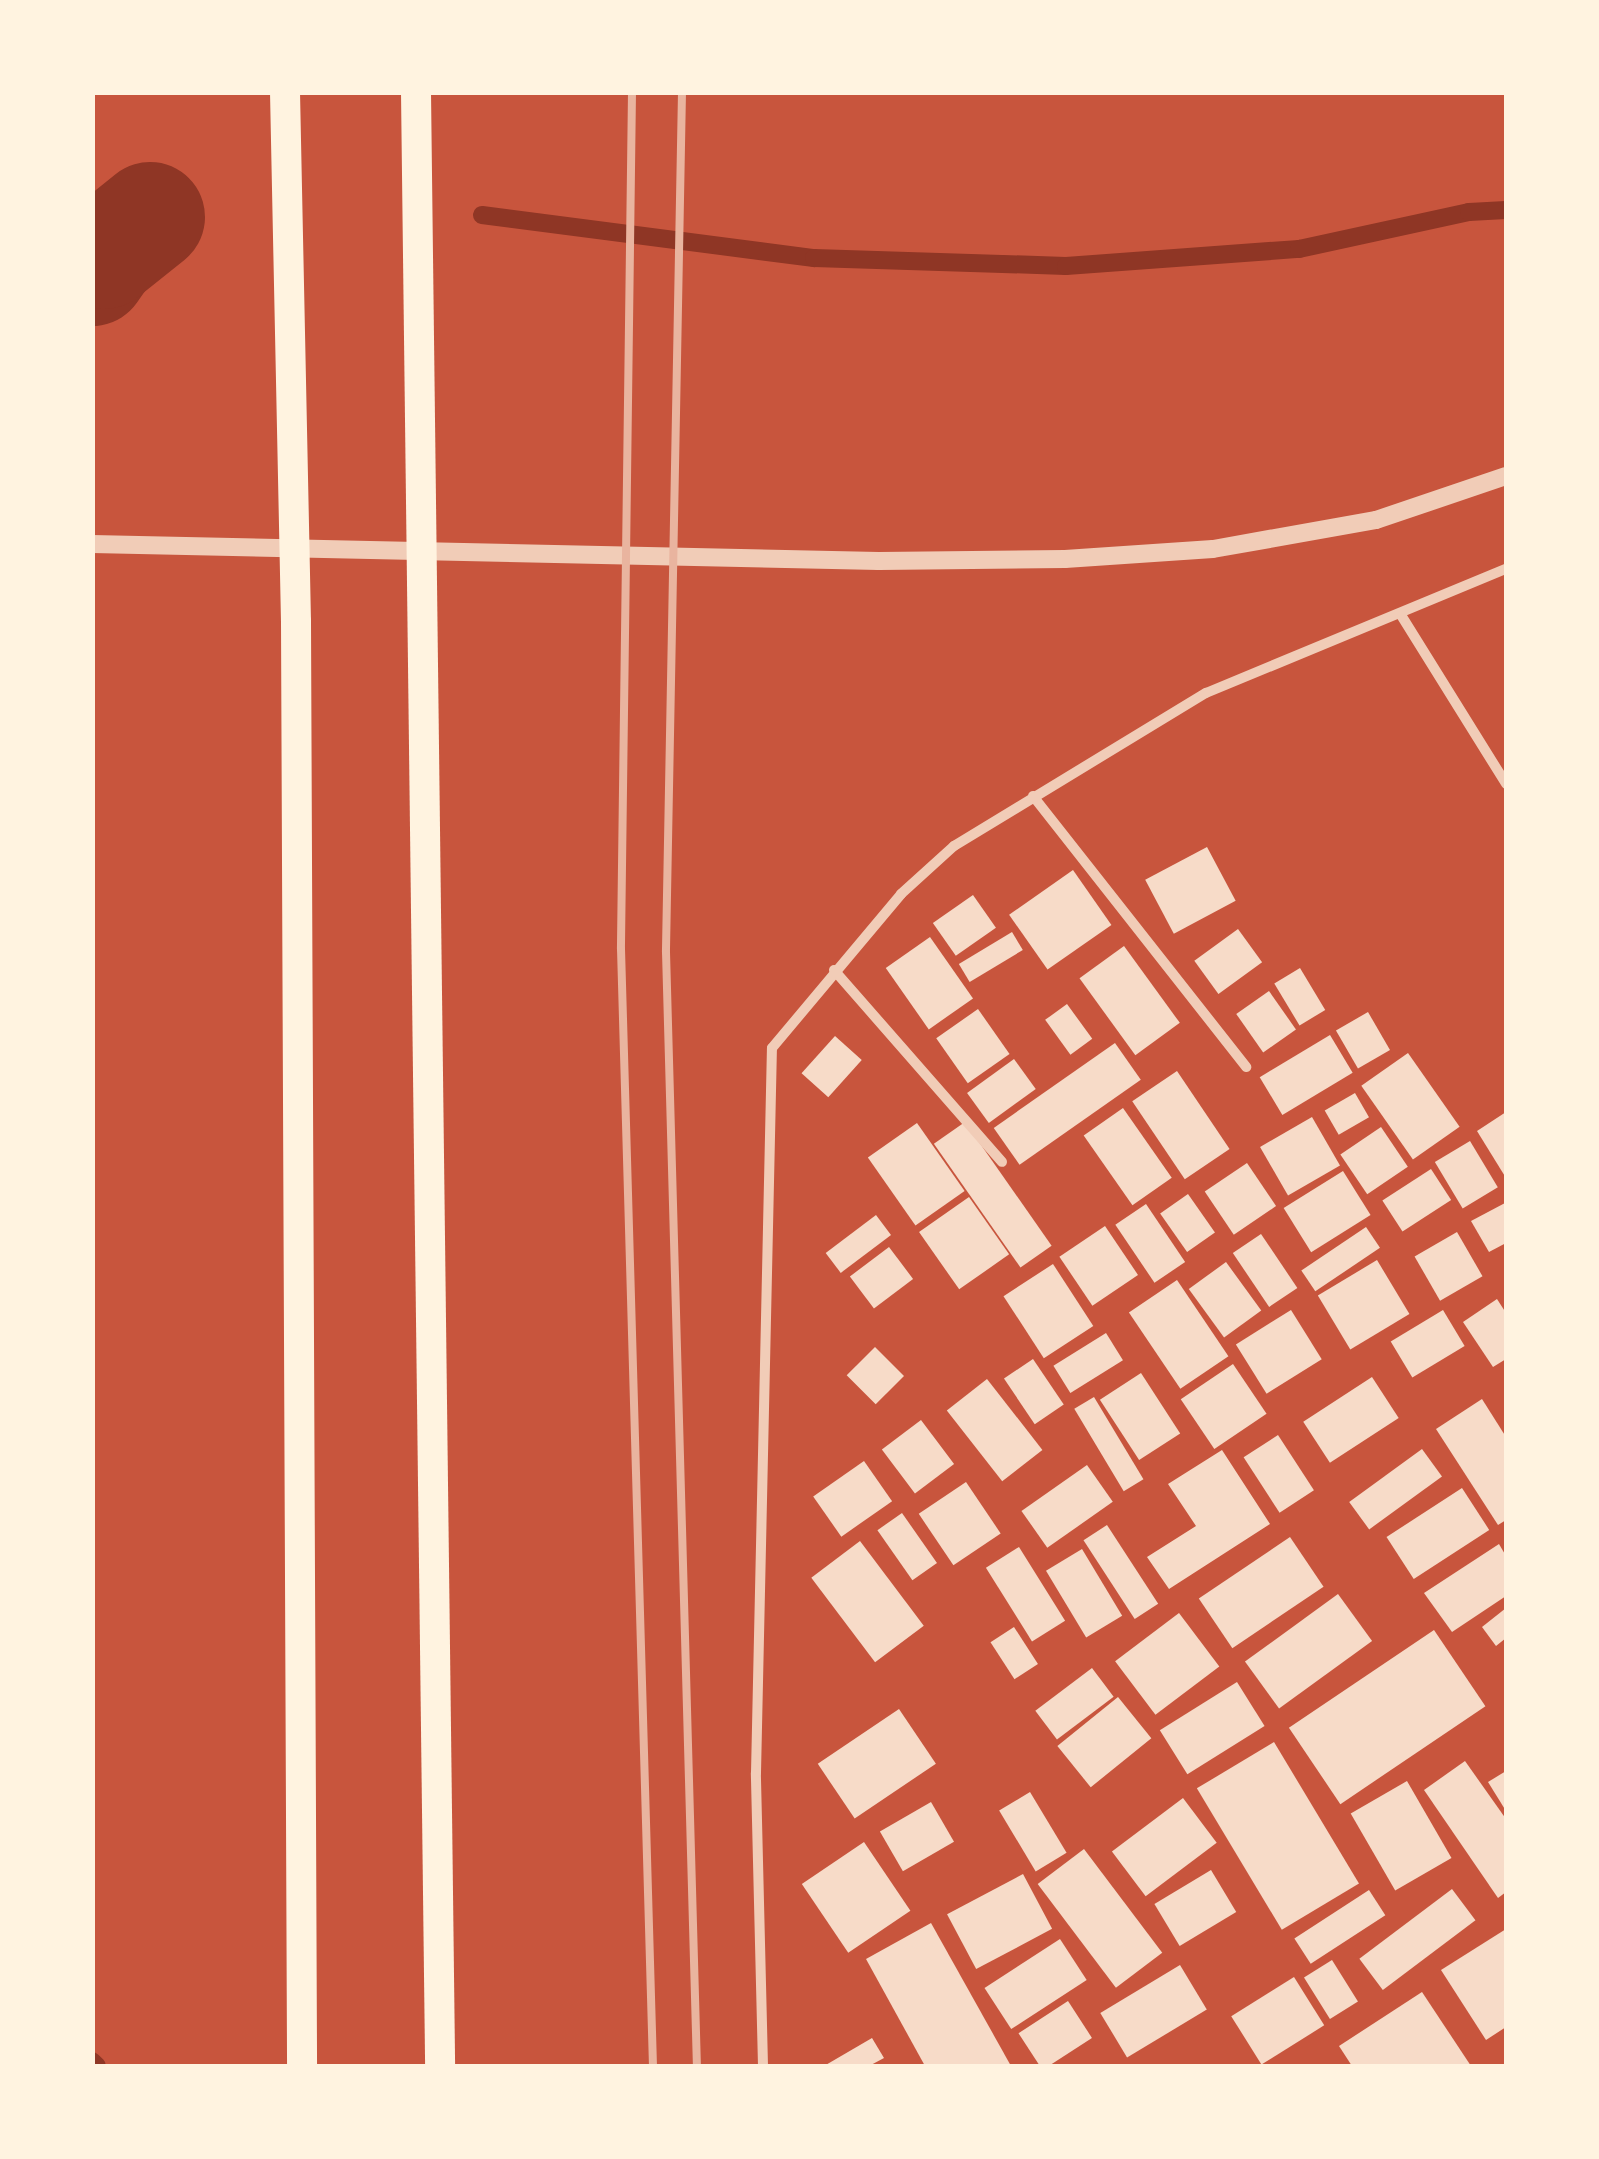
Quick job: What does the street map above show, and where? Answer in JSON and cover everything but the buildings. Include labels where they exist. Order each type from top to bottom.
[{"type":"highway","points":[[286,92],[296,642],[302,2066]]},
{"type":"highway","points":[[416,92],[440,2066]]},
{"type":"street","points":[[92,544],[898,561],[1065,559],[1212,549],[1376,520],[1506,476]]},
{"type":"street","points":[[763,2066],[756,1773],[772,1048],[901,894],[954,846],[1206,692],[1506,569]]},
{"type":"street","points":[[1401,614],[1506,784]]},
{"type":"street","points":[[1033,796],[1246,1067]]},
{"type":"street","points":[[834,970],[1002,1162]]},
{"type":"waterway","points":[[482,215],[814,258],[1066,266],[1299,249],[1469,212],[1506,210]]},
{"type":"waterway","points":[[92,271],[104,254],[150,217]]},
{"type":"waterway","points":[[92,2061],[97,2066]]},
{"type":"railway","points":[[632,92],[621,949],[653,2066]]},
{"type":"railway","points":[[682,92],[666,952],[697,2066]]}]
